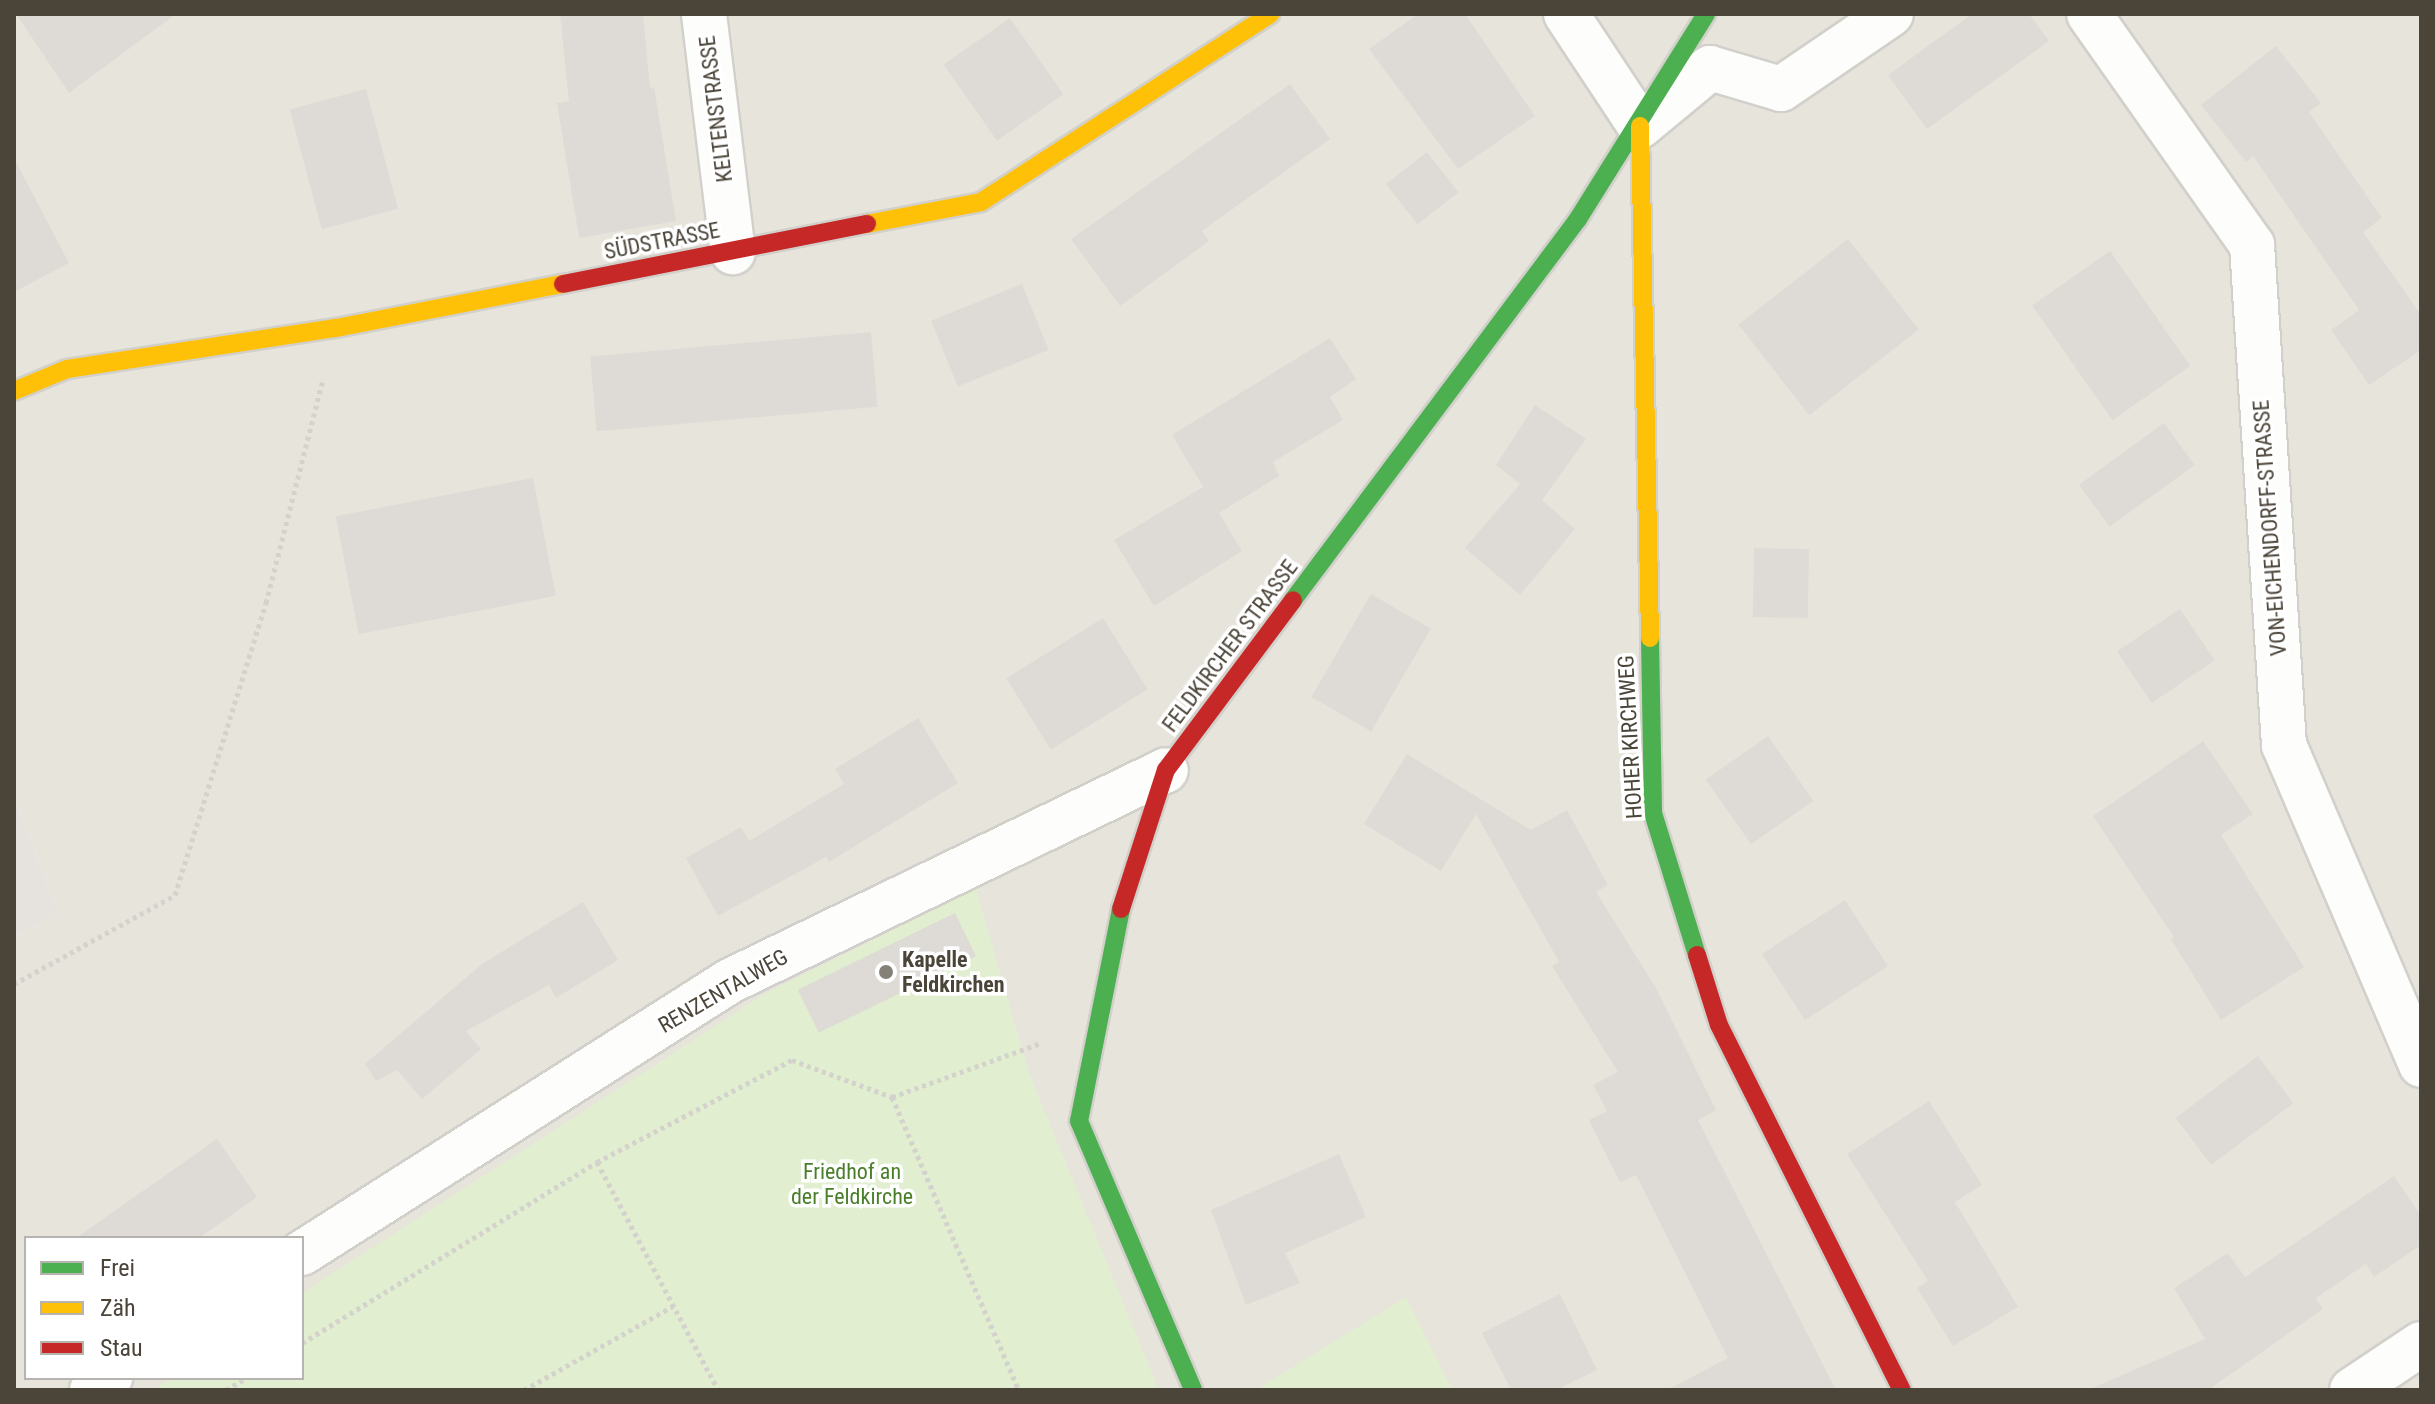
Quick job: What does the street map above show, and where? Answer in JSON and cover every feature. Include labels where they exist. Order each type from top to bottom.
[{"type":"street","name":"KELTENSTRASSE","points":[[704,14],[733,252]]},
{"type":"street","name":"SÜDSTRASSE","points":[[14,391],[67,369],[336,328],[981,202],[1270,14]]},
{"type":"street","points":[[1566,14],[1640,126],[1710,68],[1781,89],[1891,14]]},
{"type":"street","name":"FELDKIRCHER STRASSE","points":[[1193,1390],[1079,1121],[1116,925],[1166,770],[1578,219],[1640,126],[1706,14]]},
{"type":"street","name":"VON-EICHENDORFF-STRASSE","points":[[2089,14],[2252,245],[2284,745],[2421,1065]]},
{"type":"street","name":"HOHER KIRCHWEG","points":[[1640,126],[1653,813],[1719,1025],[1902,1390]]},
{"type":"street","name":"RENZENTALWEG","points":[[304,1252],[730,981],[1166,770]]},
{"type":"street","points":[[2352,1390],[2421,1344]]},
{"type":"path","points":[[14,984],[175,895],[266,603],[336,328]]},
{"type":"path","points":[[304,1342],[597,1162],[792,1060],[892,1097],[1098,1022]]},
{"type":"path","points":[[892,1097],[1017,1389]]},
{"type":"path","points":[[597,1162],[718,1390]]},
{"type":"path","points":[[524,1390],[673,1306]]},
{"type":"shaded area","points":[[14,14],[2421,14],[2421,1390],[14,1390],[14,937],[58,912],[14,797]]},
{"type":"shaded area","points":[[14,797],[58,912],[14,937]]},
{"type":"green space","name":"Friedhof an der Feldkirche","points":[[976,889],[1029,1073],[1159,1390],[153,1390],[168,1380],[304,1380],[304,1292],[768,992]]},
{"type":"green space","points":[[1406,1297],[1452,1390],[1256,1390]]},
{"type":"building","points":[[16,14],[176,14],[69,93]]},
{"type":"building","points":[[560,14],[643,14],[650,88],[654,87],[676,221],[579,238],[557,103],[569,101]]},
{"type":"building","points":[[1418,14],[1465,14],[1535,116],[1458,169],[1369,49]]},
{"type":"building","points":[[1972,14],[2029,14],[2049,41],[1927,129],[1888,75]]},
{"type":"building","points":[[1010,18],[1063,94],[997,141],[944,64]]},
{"type":"building","points":[[2276,46],[2321,103],[2309,112],[2382,218],[2363,232],[2421,315],[2421,350],[2369,385],[2331,330],[2359,310],[2253,156],[2246,162],[2201,105]]},
{"type":"building","points":[[1290,84],[1330,139],[1202,231],[1209,241],[1120,306],[1071,239]]},
{"type":"building","points":[[366,89],[398,209],[322,229],[290,109]]},
{"type":"building","points":[[1427,152],[1458,192],[1417,224],[1386,184]]},
{"type":"building","points":[[14,158],[69,263],[14,292]]},
{"type":"building","points":[[1848,239],[1919,330],[1809,415],[1738,325]]},
{"type":"building","points":[[2110,251],[2190,366],[2112,420],[2032,305]]},
{"type":"building","points":[[1022,284],[1049,350],[958,387],[931,321]]},
{"type":"building","points":[[871,332],[878,407],[597,431],[590,357]]},
{"type":"building","points":[[1330,338],[1356,379],[1330,397],[1343,420],[1273,462],[1279,476],[1219,513],[1242,551],[1154,606],[1114,540],[1203,487],[1208,495],[1172,435]]},
{"type":"building","points":[[1535,405],[1586,439],[1542,500],[1575,529],[1520,595],[1465,548],[1520,484],[1496,465]]},
{"type":"building","points":[[2164,423],[2195,465],[2110,527],[2079,485]]},
{"type":"building","points":[[533,478],[556,596],[359,634],[336,516]]},
{"type":"building","points":[[1754,548],[1809,549],[1808,618],[1753,617]]},
{"type":"building","points":[[1371,594],[1431,628],[1371,732],[1312,697]]},
{"type":"building","points":[[2180,609],[2215,660],[2152,703],[2117,651]]},
{"type":"building","points":[[1103,618],[1148,689],[1051,750],[1006,678]]},
{"type":"building","points":[[918,718],[958,783],[829,862],[826,857],[718,916],[686,858],[741,827],[749,841],[844,784],[835,769]]},
{"type":"building","points":[[1768,736],[1813,801],[1751,844],[1706,780]]},
{"type":"building","points":[[2203,741],[2253,814],[2221,835],[2304,967],[2221,1020],[2171,939],[2174,937],[2093,816]]},
{"type":"building","points":[[1407,754],[1531,830],[1567,810],[1608,885],[1596,892],[1656,988],[1716,1110],[1698,1120],[1836,1390],[1667,1390],[1728,1358],[1636,1175],[1620,1182],[1589,1120],[1607,1111],[1593,1085],[1618,1072],[1552,966],[1559,962],[1476,814],[1441,871],[1364,824]]},
{"type":"building","points":[[1845,900],[1888,966],[1805,1020],[1762,954]]},
{"type":"building","points":[[583,902],[618,960],[556,998],[549,985],[466,1031],[481,1049],[422,1099],[397,1070],[376,1081],[365,1064],[482,964]]},
{"type":"building","name":"Kapelle Feldkirchen","points":[[955,913],[976,956],[819,1033],[798,990]]},
{"type":"building","points":[[2258,1056],[2294,1103],[2211,1165],[2176,1118]]},
{"type":"building","points":[[1929,1101],[1982,1185],[1955,1202],[2018,1307],[1953,1346],[1917,1288],[1928,1281],[1847,1154]]},
{"type":"building","points":[[217,1139],[257,1197],[202,1236],[79,1236]]},
{"type":"building","points":[[1339,1154],[1366,1217],[1285,1253],[1300,1283],[1246,1305],[1211,1210]]},
{"type":"building","points":[[2394,1176],[2421,1216],[2421,1245],[2374,1277],[2366,1264],[2316,1298],[2323,1309],[2208,1390],[2088,1390],[2205,1339],[2174,1288],[2228,1253],[2245,1277]]},
{"type":"building","points":[[1560,1294],[1597,1370],[1556,1390],[1511,1390],[1482,1333]]},
{"type":"traffic: fast","points":[[1293,600],[1578,219],[1706,14]]},
{"type":"traffic: fast","points":[[1650,638],[1653,813],[1697,955]]},
{"type":"traffic: fast","points":[[1121,909],[1079,1121],[1193,1390]]},
{"type":"traffic: slow","points":[[867,224],[981,202],[1270,14]]},
{"type":"traffic: slow","points":[[1640,126],[1650,638]]},
{"type":"traffic: slow","points":[[14,391],[67,369],[336,328],[563,284]]},
{"type":"traffic: jam","points":[[563,284],[867,224]]},
{"type":"traffic: jam","points":[[1121,909],[1166,770],[1293,600]]},
{"type":"traffic: jam","points":[[1697,955],[1719,1025],[1902,1390]]},
{"type":"place","name":"Kapelle Feldkirchen","points":[[886,972]]}]
